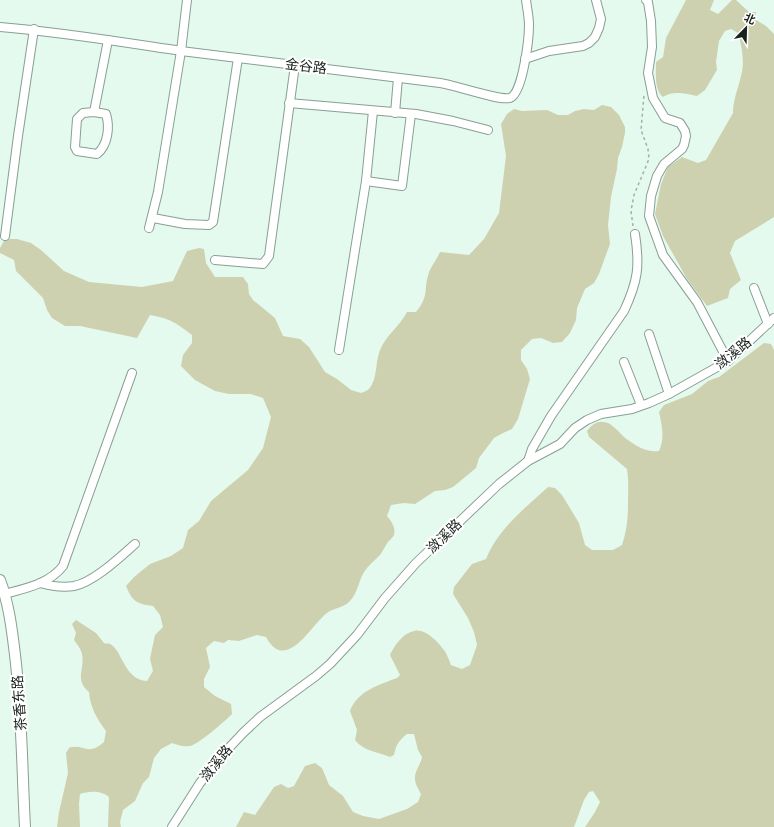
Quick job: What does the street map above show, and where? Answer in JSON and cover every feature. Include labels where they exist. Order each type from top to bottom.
[{"type":"main road","name":"茶香东路","points":[[0,580],[5,594],[13,637],[20,694],[25,827]]},
{"type":"street","points":[[149,228],[153,218],[158,192],[181,51],[187,0]]},
{"type":"street","name":"金谷路","points":[[0,26],[34,29],[181,51],[447,84],[499,97],[510,98],[514,95],[521,80],[525,59],[529,24],[526,0]]},
{"type":"street","points":[[525,59],[549,51],[583,46],[589,43],[595,37],[601,18],[596,0]]},
{"type":"street","points":[[646,0],[648,2],[651,21],[652,47],[648,73],[653,98],[662,115],[669,120],[680,123],[686,136],[682,149],[664,164],[657,176],[651,196],[649,216],[663,255],[697,302],[728,361]]},
{"type":"street","points":[[5,236],[34,29]]},
{"type":"street","points":[[94,112],[108,40]]},
{"type":"street","points":[[153,218],[185,224],[209,225],[213,222],[238,58]]},
{"type":"street","points":[[215,260],[263,264],[269,256],[295,65]]},
{"type":"street","points":[[395,113],[398,78]]},
{"type":"street","points":[[289,103],[411,114],[452,121],[488,130]]},
{"type":"street","points":[[339,350],[366,181],[373,111]]},
{"type":"street","points":[[94,112],[106,114],[108,119],[107,137],[103,149],[98,154],[77,151],[74,147],[78,120],[83,113],[94,112]]},
{"type":"street","points":[[366,181],[402,186],[411,114]]},
{"type":"street","points":[[528,461],[532,449],[551,416],[610,332],[630,299],[637,273],[638,256],[634,234]]},
{"type":"street","points":[[754,288],[771,321]]},
{"type":"street","name":"潋溪路","points":[[172,827],[200,783],[242,733],[330,664],[357,635],[385,598],[416,563],[499,484],[528,461],[560,444],[575,428],[587,420],[601,414],[632,410],[669,394],[728,361],[771,321]]},
{"type":"street","points":[[649,334],[669,394]]},
{"type":"street","points":[[624,362],[641,405]]},
{"type":"street","points":[[5,594],[50,579],[63,566],[132,374]]},
{"type":"street","points":[[40,583],[61,587],[74,586],[84,583],[111,564],[135,544]]},
{"type":"path","points":[[634,234],[631,211],[634,195],[649,159],[648,149],[641,130],[644,92]]},
{"type":"green space","points":[[686,0],[714,0],[710,10],[718,14],[732,0],[736,0],[749,12],[756,12],[756,20],[766,26],[774,34],[774,217],[735,241],[730,253],[741,280],[730,289],[728,298],[707,306],[687,279],[663,236],[655,214],[661,184],[668,167],[682,157],[698,163],[706,160],[733,113],[743,65],[741,44],[738,33],[731,29],[725,31],[719,41],[716,62],[717,70],[705,90],[697,96],[676,93],[663,97],[660,94],[657,86],[656,62],[663,57],[666,38]]},
{"type":"green space","points":[[602,105],[611,107],[619,115],[625,127],[611,197],[608,225],[610,244],[599,274],[594,283],[585,289],[577,308],[576,320],[570,333],[562,342],[553,343],[541,338],[532,339],[521,350],[521,360],[527,369],[530,379],[518,419],[512,429],[494,438],[479,458],[476,468],[453,487],[435,491],[415,504],[404,503],[391,505],[387,516],[394,527],[394,535],[380,555],[364,572],[355,594],[347,604],[327,613],[306,636],[290,649],[282,651],[274,647],[266,637],[257,635],[239,641],[228,640],[224,643],[214,641],[206,648],[210,667],[204,679],[204,687],[215,696],[231,704],[232,714],[212,732],[190,746],[181,746],[172,743],[161,749],[154,758],[149,777],[143,783],[135,801],[123,810],[120,822],[121,827],[108,827],[109,797],[102,793],[87,792],[80,794],[80,827],[57,827],[68,773],[66,753],[69,748],[74,747],[93,749],[104,742],[106,731],[94,713],[89,692],[82,683],[82,654],[80,648],[74,640],[76,633],[72,624],[76,620],[96,633],[104,643],[110,644],[114,647],[133,676],[147,681],[153,671],[150,659],[155,635],[163,627],[160,615],[153,606],[136,601],[130,595],[126,586],[134,577],[150,564],[171,556],[183,548],[188,530],[199,521],[211,501],[248,470],[263,448],[271,417],[263,398],[251,394],[229,394],[215,391],[195,380],[181,366],[183,355],[192,343],[192,335],[172,322],[150,315],[137,338],[80,326],[65,326],[52,318],[47,310],[43,298],[16,271],[14,260],[0,253],[0,248],[5,239],[17,239],[31,243],[64,271],[89,282],[142,287],[173,281],[187,251],[199,248],[204,249],[206,263],[215,277],[243,277],[248,284],[249,294],[253,300],[275,318],[283,336],[300,339],[309,347],[325,372],[351,390],[361,393],[368,390],[372,385],[378,355],[386,340],[407,312],[416,312],[423,301],[429,272],[440,252],[469,255],[484,239],[499,213],[506,156],[501,124],[507,114],[514,109],[522,111],[547,110],[558,115],[568,115],[575,111],[584,109],[594,110]]},
{"type":"green space","points":[[764,343],[771,344],[774,350],[774,827],[585,827],[600,802],[593,791],[589,792],[584,800],[574,827],[236,827],[244,812],[255,815],[274,787],[281,784],[288,788],[294,786],[305,766],[315,763],[322,768],[329,785],[343,796],[353,812],[363,816],[379,819],[407,809],[418,802],[421,794],[416,783],[415,776],[422,757],[418,750],[414,734],[407,734],[402,738],[398,743],[394,755],[390,757],[371,751],[362,747],[355,740],[357,730],[350,711],[353,704],[363,694],[376,686],[397,678],[400,675],[390,655],[396,644],[410,632],[422,632],[431,636],[435,640],[446,653],[451,665],[462,669],[470,665],[477,645],[474,632],[468,618],[453,594],[454,587],[472,564],[486,559],[497,538],[512,520],[548,487],[555,488],[562,495],[579,523],[585,545],[592,550],[613,550],[622,545],[628,514],[627,469],[589,437],[587,431],[596,423],[607,423],[613,426],[625,438],[638,447],[651,451],[659,451],[662,441],[662,427],[659,412],[664,405],[692,394],[708,381],[719,377]]}]
